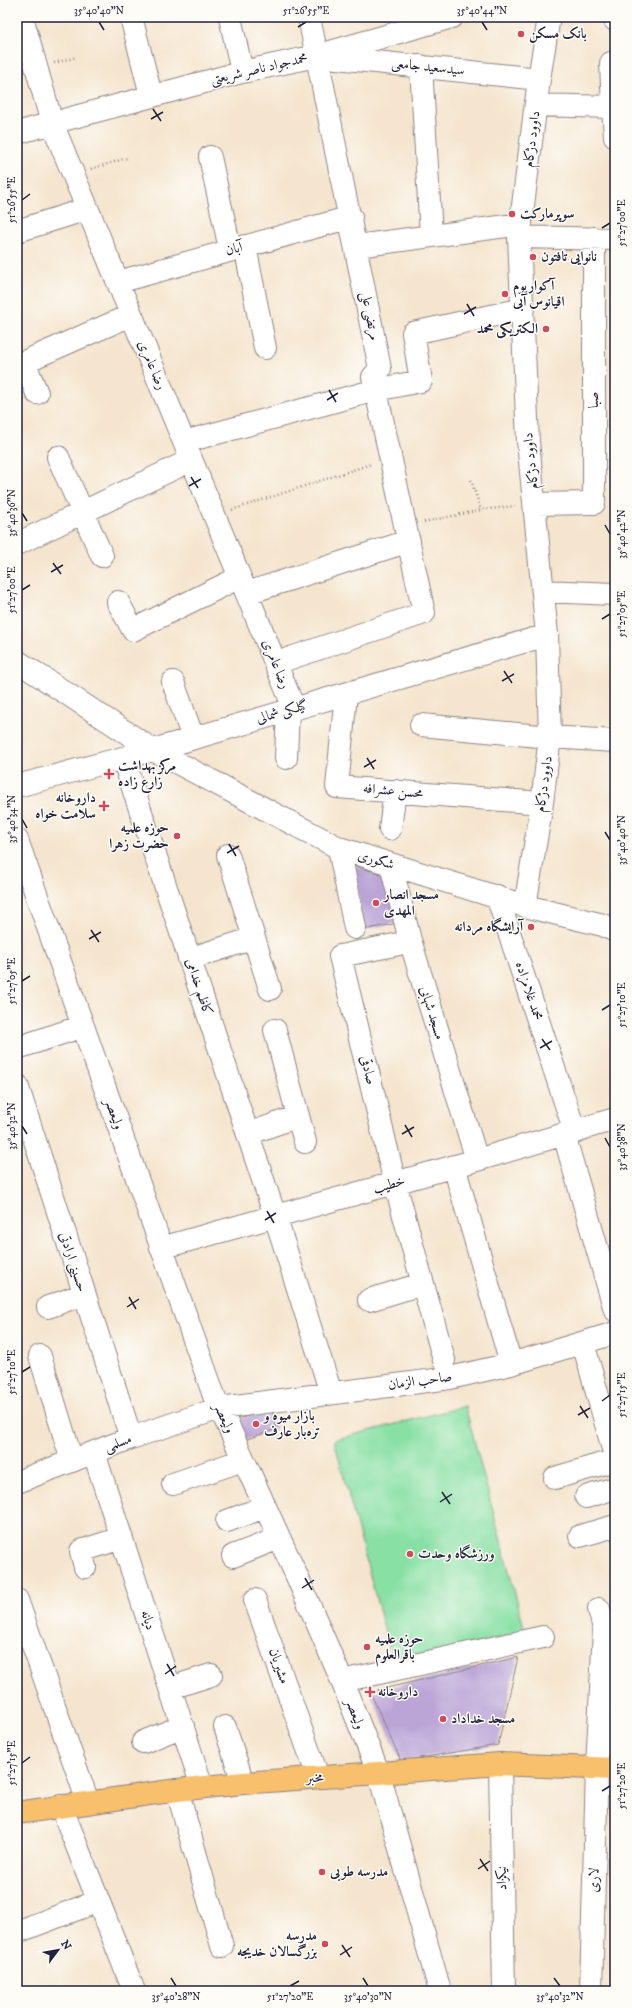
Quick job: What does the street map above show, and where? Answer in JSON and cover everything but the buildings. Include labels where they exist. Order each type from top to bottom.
[{"type":"main road","name":"مخبر","points":[[17,1813],[202,1787],[318,1777],[379,1774],[500,1764],[606,1768]]},
{"type":"street","name":"رضا عامری","points":[[22,17],[59,121],[73,174],[276,663],[291,709]]},
{"type":"street","points":[[131,17],[151,95]]},
{"type":"street","points":[[230,17],[242,72]]},
{"type":"street","name":"مرتضی علی","points":[[276,663],[424,613],[376,390],[374,377],[380,369],[351,216],[316,56],[309,17]]},
{"type":"street","name":"محمدجواد ناصر شریعتی","points":[[17,133],[151,95],[242,72],[316,56],[452,17]]},
{"type":"street","name":"داوود دژکام","points":[[525,906],[542,803],[550,737],[547,635],[528,441],[520,230],[539,79],[549,17]]},
{"type":"street","name":"سیدسعید جامعی","points":[[316,56],[539,79]]},
{"type":"street","points":[[611,63],[615,137]]},
{"type":"street","points":[[421,66],[431,235]]},
{"type":"street","points":[[536,105],[613,107]]},
{"type":"street","points":[[210,157],[238,248],[265,348]]},
{"type":"street","points":[[17,231],[88,209]]},
{"type":"street","name":"آبان","points":[[118,282],[351,216]]},
{"type":"street","points":[[357,246],[431,235],[520,230],[604,238]]},
{"type":"street","name":"صبا","points":[[535,504],[600,503],[604,238]]},
{"type":"street","points":[[17,544],[83,512],[187,451],[376,390],[420,381],[413,333],[524,309]]},
{"type":"street","points":[[38,393],[21,364],[131,315]]},
{"type":"street","points":[[58,457],[102,556]]},
{"type":"street","points":[[118,602],[133,630],[243,585],[407,534]]},
{"type":"street","points":[[542,591],[615,594]]},
{"type":"street","name":"گيلکی شمالی","points":[[17,786],[153,750],[547,635]]},
{"type":"street","name":"شکوری","points":[[17,661],[153,750],[339,848],[497,896],[525,906],[603,925],[615,931]]},
{"type":"street","points":[[173,682],[193,738]]},
{"type":"street","name":"محسن عشرافه","points":[[346,694],[337,787],[542,803]]},
{"type":"street","points":[[286,758],[291,709]]},
{"type":"street","points":[[421,725],[550,737],[615,741]]},
{"type":"street","name":"کاظم خدامی","points":[[123,758],[275,1216],[331,1393]]},
{"type":"street","points":[[390,829],[395,791]]},
{"type":"street","name":"ولیعصر","points":[[17,840],[217,1404],[279,1538],[342,1681],[379,1774],[440,1991]]},
{"type":"street","points":[[339,848],[356,928]]},
{"type":"street","points":[[228,856],[270,989]]},
{"type":"street","name":"مسجد شهابی","points":[[391,865],[410,940],[477,1160]]},
{"type":"street","name":"محمد غلامزاده","points":[[497,896],[570,1134],[615,1310]]},
{"type":"street","points":[[189,958],[254,938]]},
{"type":"street","name":"صادقی","points":[[410,940],[399,944],[340,956],[395,1183],[444,1360]]},
{"type":"street","points":[[17,1048],[83,1026]]},
{"type":"street","points":[[275,1030],[305,1142]]},
{"type":"street","name":"حسینی ارادتی","points":[[17,1085],[131,1438]]},
{"type":"street","points":[[248,1134],[298,1116]]},
{"type":"street","name":"خطیب","points":[[161,1248],[570,1134],[615,1119]]},
{"type":"street","points":[[454,1166],[511,1364]]},
{"type":"street","points":[[369,1300],[422,1284]]},
{"type":"street","points":[[48,1307],[84,1294]]},
{"type":"street","name":"صاحب الزمان","points":[[220,1408],[450,1378],[511,1364],[615,1334]]},
{"type":"street","points":[[582,1343],[615,1456]]},
{"type":"street","points":[[40,1356],[72,1461]]},
{"type":"street","name":"مسلمی","points":[[18,1478],[72,1461],[131,1438],[220,1408]]},
{"type":"street","name":"دیانه","points":[[94,1452],[202,1787]]},
{"type":"street","points":[[173,1484],[243,1460]]},
{"type":"street","points":[[555,1478],[615,1460]]},
{"type":"street","points":[[586,1496],[615,1488]]},
{"type":"street","points":[[227,1521],[265,1507]]},
{"type":"street","points":[[580,1536],[615,1526]]},
{"type":"street","points":[[85,1567],[81,1551],[121,1538]]},
{"type":"street","points":[[233,1556],[279,1538]]},
{"type":"street","name":"مشیریان","points":[[255,1600],[318,1777]]},
{"type":"street","points":[[18,1609],[88,1802]]},
{"type":"street","name":"لاری","points":[[591,1991],[606,1768],[604,1629],[599,1609]]},
{"type":"street","points":[[342,1681],[543,1637]]},
{"type":"street","points":[[170,1688],[212,1675]]},
{"type":"street","points":[[143,1742],[183,1726]]},
{"type":"street","points":[[225,1727],[243,1783]]},
{"type":"street","name":"نیکزاد","points":[[500,1764],[504,1991]]},
{"type":"street","points":[[177,1790],[222,1946]]},
{"type":"street","points":[[61,1806],[134,1991]]},
{"type":"street","points":[[17,1932],[98,1901]]},
{"type":"path","points":[[73,174],[127,158]]},
{"type":"path","points":[[215,516],[391,457]]},
{"type":"path","points":[[471,480],[481,510]]},
{"type":"path","points":[[407,534],[481,510],[535,504]]},
{"type":"green space","points":[[465,1406],[525,1631],[394,1666],[334,1440]]},
{"type":"place","name":"بانک مسکن","points":[[521,34]]},
{"type":"place","name":"سوپرمارکت","points":[[512,214]]},
{"type":"place","name":"نانوایی تافتون","points":[[533,257]]},
{"type":"place","name":"آکواریوم اقیانوس آبی","points":[[505,294]]},
{"type":"place","name":"الکتریکی محمد","points":[[546,329]]},
{"type":"place","name":"مرکز بهداشت زارع زاده","points":[[109,774]]},
{"type":"place","name":"داروخانه سلامت خواه","points":[[104,806]]},
{"type":"place","name":"حوزه علمیه حضرت زهرا","points":[[177,836]]},
{"type":"place","name":"مسجد انصار المهدی","points":[[376,903]]},
{"type":"place","name":"آرایشگاه مردانه","points":[[531,927]]},
{"type":"place","name":"بازار میوه و تره‌بار عارف","points":[[256,1424]]},
{"type":"place","name":"ورزشگاه وحدت","points":[[410,1554]]},
{"type":"place","name":"حوزه علمیه باقرالعلوم","points":[[367,1647]]},
{"type":"place","name":"داروخانه","points":[[370,1692]]},
{"type":"place","name":"مسجد خداداد","points":[[443,1719]]},
{"type":"place","name":"مدرسه طوبی","points":[[322,1872]]},
{"type":"place","name":"مدرسه بزرگسالان خدیجه","points":[[325,1944]]}]
